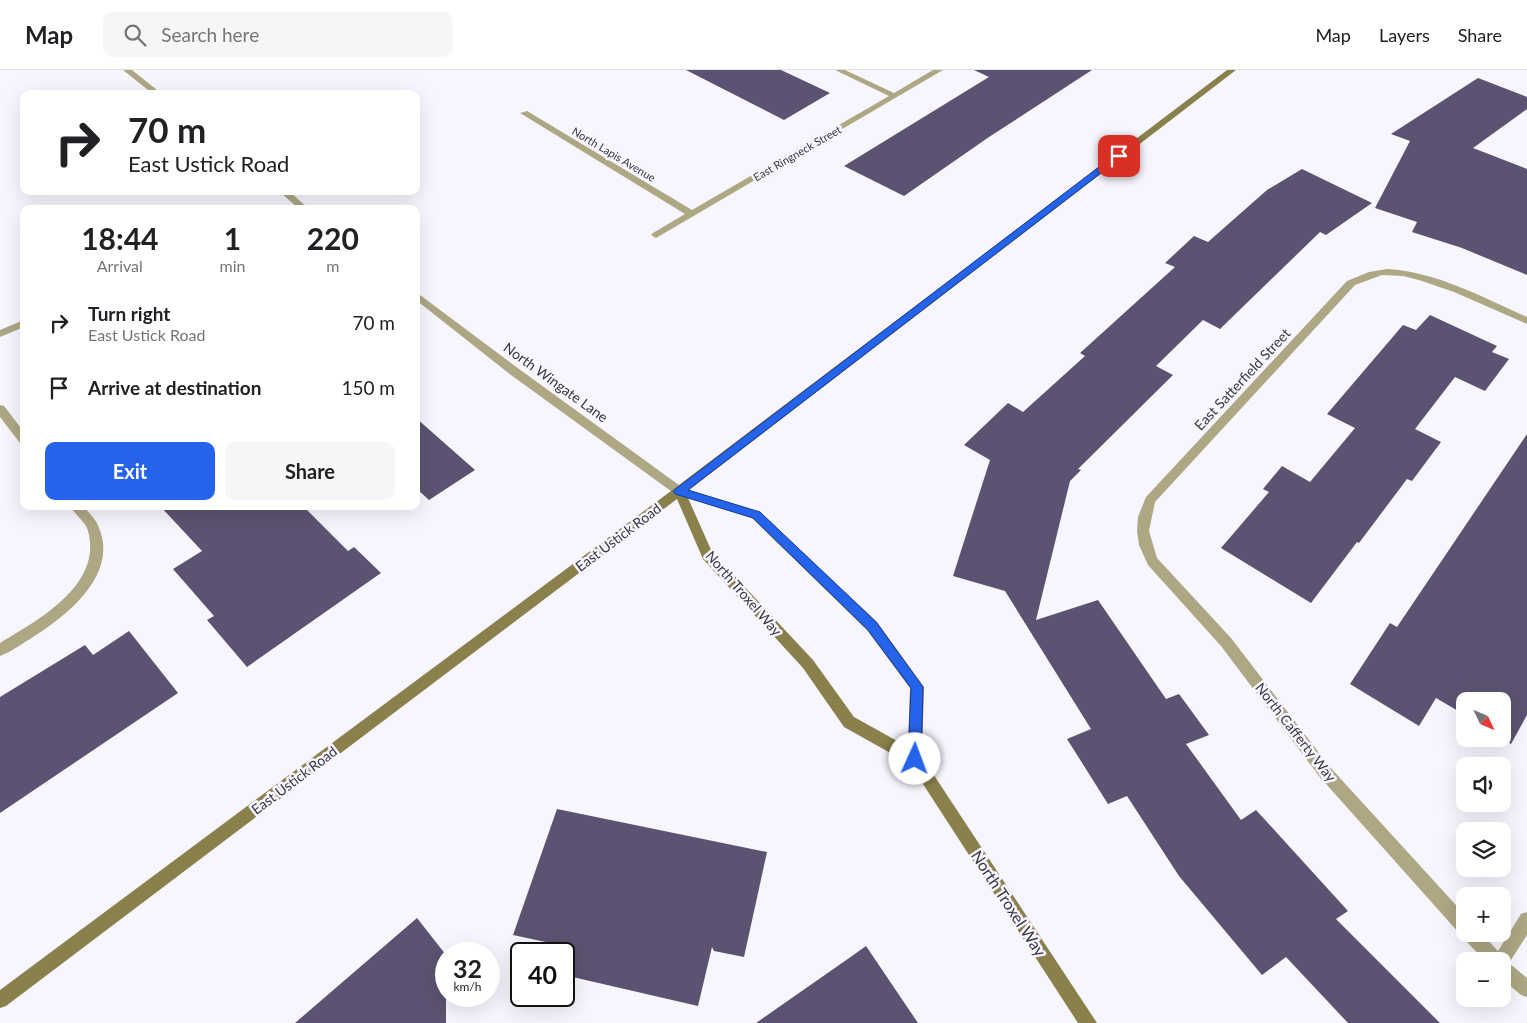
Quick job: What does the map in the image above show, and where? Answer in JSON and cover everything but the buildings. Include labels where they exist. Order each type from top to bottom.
[{"type":"main road","name":"East Ustick Road","points":[[0,1000],[679,491],[1232,70]]},
{"type":"main road","name":"North Troxel Way","points":[[679,491],[708,555],[808,664],[849,722],[915,759],[1088,1023]]},
{"type":"main road","points":[[679,491],[756,515],[872,626],[917,687],[915,759]]},
{"type":"street","points":[[127,70],[153,90]]},
{"type":"street","points":[[839,70],[895,96]]},
{"type":"street","name":"East Ringneck Street","points":[[656,235],[939,70]]},
{"type":"street","name":"North Lapis Avenue","points":[[524,113],[692,214]]},
{"type":"street","points":[[288,195],[300,205]]},
{"type":"street","name":"East Satterfield Street","points":[[1141,529],[1150,500],[1351,283],[1366,276],[1386,272],[1410,274],[1434,281],[1527,321]]},
{"type":"street","name":"North Wingate Lane","points":[[420,298],[515,372],[679,491]]},
{"type":"street","points":[[0,334],[20,325]]},
{"type":"street","points":[[0,409],[20,435]]},
{"type":"street","points":[[0,650],[40,626],[70,602],[88,580],[98,554],[93,528],[79,510]]},
{"type":"street","name":"North Cafferty Way","points":[[1141,529],[1144,545],[1152,561],[1226,642],[1324,771],[1456,917]]},
{"type":"street","points":[[1507,952],[1527,920]]},
{"type":"street","points":[[1478,942],[1488,952]]},
{"type":"street","points":[[1511,975],[1527,988]]},
{"type":"route","points":[[915,759],[917,687],[872,626],[756,515],[679,491],[1119,156]]}]
